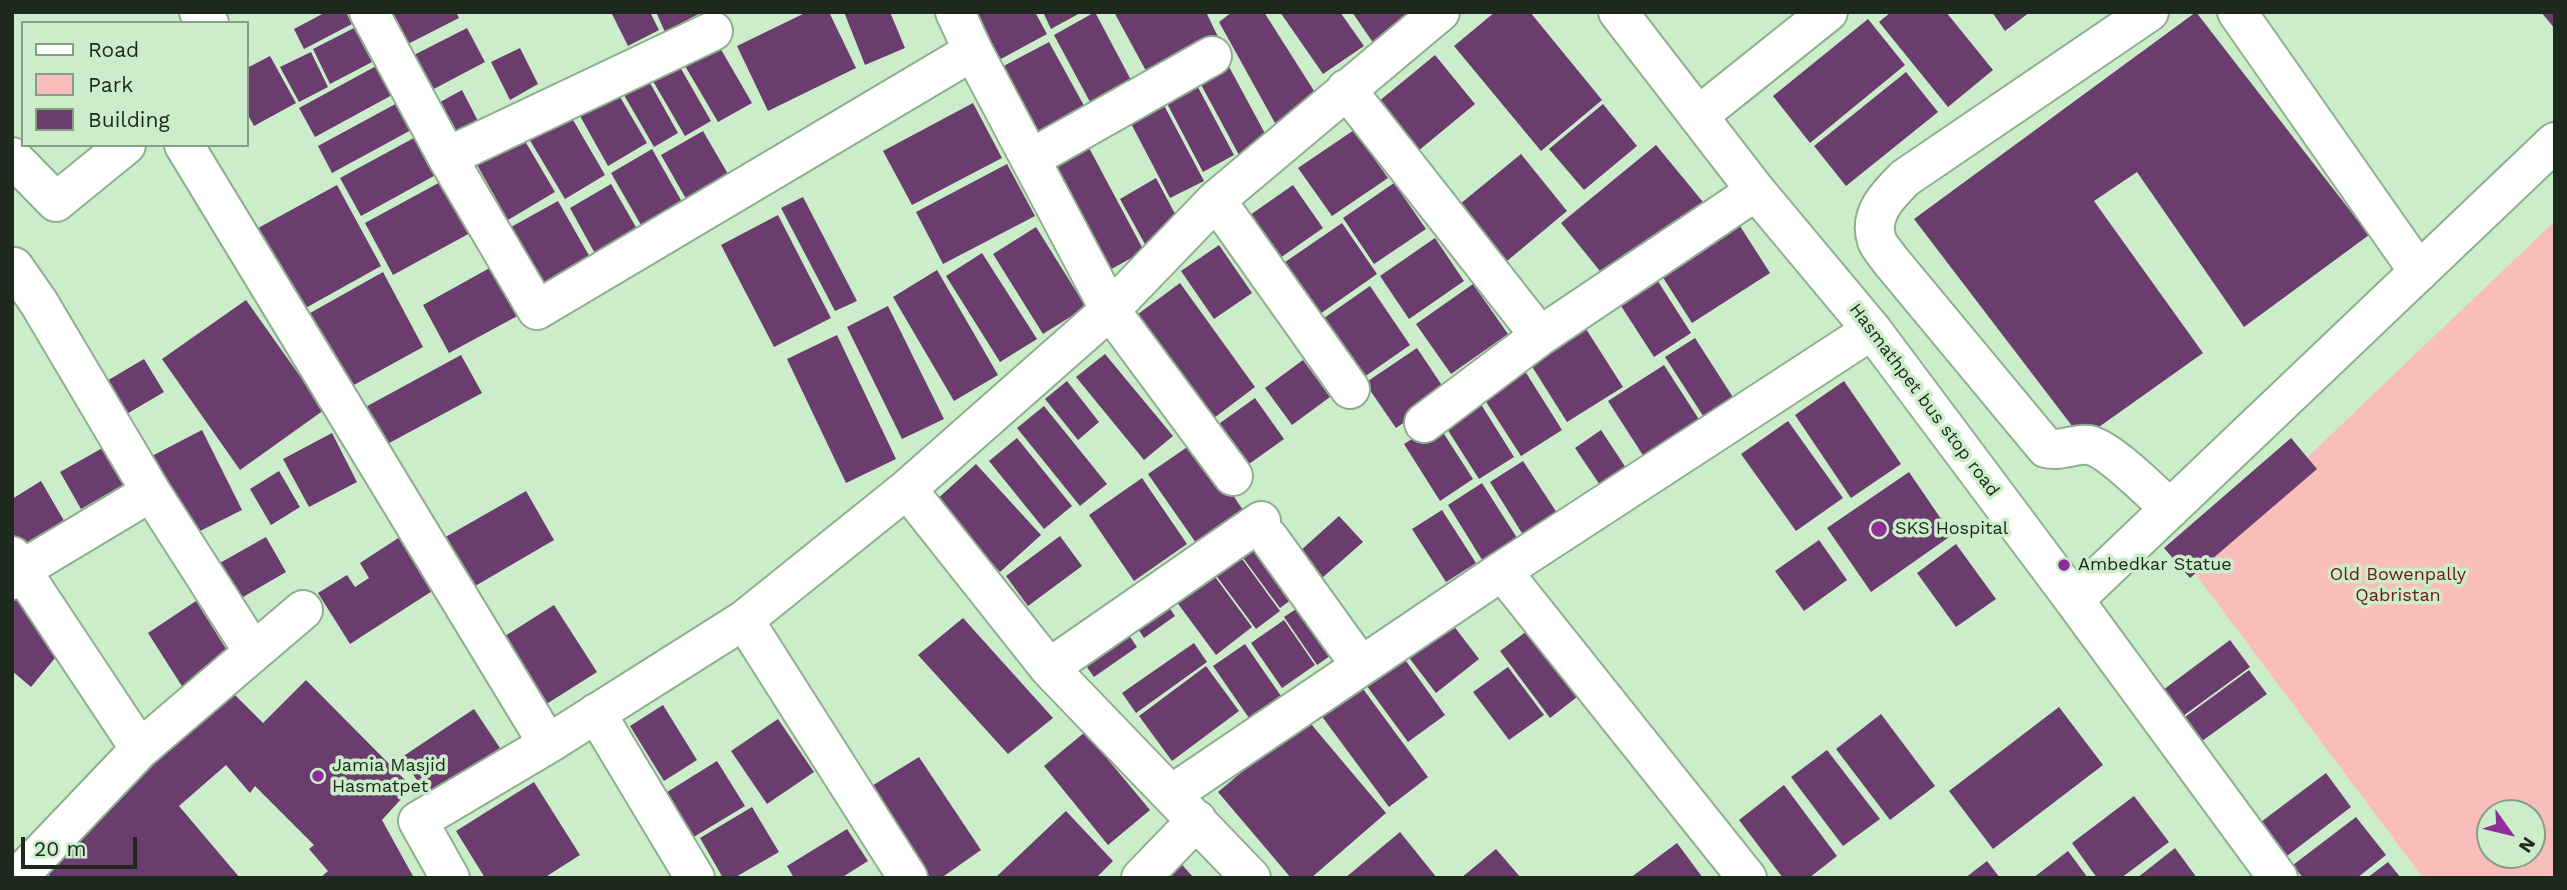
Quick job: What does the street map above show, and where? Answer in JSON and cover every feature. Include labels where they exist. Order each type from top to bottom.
[{"type":"street","points":[[369,12],[447,157],[537,310],[973,51]]},
{"type":"street","points":[[955,12],[1110,310],[1233,476]]},
{"type":"street","points":[[450,878],[418,821],[548,744],[744,620],[907,489],[1110,310],[1216,200],[1440,12]]},
{"type":"street","name":"Hasmathpet bus stop road","points":[[1618,12],[1756,191],[1872,330],[2278,878]]},
{"type":"street","points":[[1699,116],[1828,12]]},
{"type":"street","points":[[2150,12],[1905,178],[1885,197],[1875,218],[1877,241],[1890,260],[2046,448],[2057,451],[2088,445],[2106,453],[2170,509]]},
{"type":"street","points":[[2237,12],[2419,272]]},
{"type":"street","points":[[447,157],[713,31]]},
{"type":"street","points":[[1030,159],[1212,56]]},
{"type":"street","points":[[1346,89],[1540,337]]},
{"type":"street","points":[[12,157],[56,202],[124,147]]},
{"type":"street","points":[[185,147],[548,744]]},
{"type":"street","points":[[2074,600],[2552,149]]},
{"type":"street","points":[[1424,424],[1540,337],[1756,191]]},
{"type":"street","points":[[1216,200],[1350,389]]},
{"type":"street","points":[[14,267],[39,303],[151,492],[253,651]]},
{"type":"street","points":[[1140,878],[1184,807],[1360,666],[1872,330]]},
{"type":"street","points":[[907,489],[1049,668],[1251,878]]},
{"type":"street","points":[[140,749],[15,569],[151,492]]},
{"type":"street","points":[[1049,668],[1265,529],[1360,666]]},
{"type":"street","points":[[1502,571],[1747,878]]},
{"type":"street","points":[[26,866],[140,749],[303,610]]},
{"type":"street","points":[[744,620],[908,878]]},
{"type":"street","points":[[596,713],[695,878]]},
{"type":"green space","name":"Old Bowenpally Qabristan","points":[[2555,221],[2555,878],[2423,878],[2191,568]]},
{"type":"building","points":[[326,12],[346,12],[352,24],[304,49],[294,29]]},
{"type":"building","points":[[390,12],[456,12],[459,18],[406,45]]},
{"type":"building","points":[[611,12],[650,12],[659,30],[628,46]]},
{"type":"building","points":[[656,12],[702,12],[665,32]]},
{"type":"building","points":[[807,12],[829,12],[856,68],[768,111],[737,46]]},
{"type":"building","points":[[844,12],[890,12],[905,48],[865,65]]},
{"type":"building","points":[[973,12],[1035,12],[1047,34],[999,60]]},
{"type":"building","points":[[1043,12],[1082,12],[1051,29]]},
{"type":"building","points":[[1095,12],[1131,80],[1090,102],[1054,35]]},
{"type":"building","points":[[1114,12],[1206,12],[1222,45],[1151,80]]},
{"type":"building","points":[[1232,12],[1264,12],[1316,94],[1275,123],[1219,22]]},
{"type":"building","points":[[1280,12],[1340,12],[1364,46],[1323,74]]},
{"type":"building","points":[[1352,12],[1413,12],[1374,44]]},
{"type":"building","points":[[1495,12],[1530,12],[1602,100],[1541,151],[1454,46]]},
{"type":"building","points":[[1891,12],[1946,12],[1993,70],[1948,107],[1879,22]]},
{"type":"building","points":[[1992,12],[2030,12],[2005,31]]},
{"type":"building","points":[[2196,12],[2369,235],[2244,327],[2137,172],[2094,201],[2203,353],[2082,439],[1914,219]]},
{"type":"building","points":[[2541,12],[2555,12],[2555,29]]},
{"type":"building","points":[[1868,19],[1905,65],[1810,143],[1773,96]]},
{"type":"building","points":[[354,28],[372,62],[330,84],[313,49]]},
{"type":"building","points":[[467,28],[485,62],[430,91],[412,56]]},
{"type":"building","points":[[712,34],[752,103],[718,122],[678,54]]},
{"type":"building","points":[[1049,42],[1088,113],[1036,141],[998,69]]},
{"type":"building","points":[[520,48],[538,84],[510,100],[491,62]]},
{"type":"building","points":[[311,52],[328,87],[299,102],[280,67]]},
{"type":"building","points":[[1435,55],[1475,104],[1412,156],[1372,107]]},
{"type":"building","points":[[270,56],[296,103],[254,126],[248,115],[248,67]]},
{"type":"building","points":[[676,60],[711,121],[685,136],[650,76]]},
{"type":"building","points":[[1227,63],[1268,139],[1239,155],[1198,79]]},
{"type":"building","points":[[378,65],[394,94],[315,137],[299,108]]},
{"type":"building","points":[[1906,72],[1938,112],[1846,186],[1814,146]]},
{"type":"building","points":[[645,74],[678,133],[654,147],[620,88]]},
{"type":"building","points":[[1193,78],[1234,155],[1203,172],[1162,94]]},
{"type":"building","points":[[613,85],[647,143],[608,166],[575,107]]},
{"type":"building","points":[[462,90],[479,123],[450,138],[433,106]]},
{"type":"building","points":[[1158,94],[1204,181],[1170,198],[1125,112]]},
{"type":"building","points":[[399,102],[413,129],[332,173],[318,146]]},
{"type":"building","points":[[973,103],[1002,158],[912,205],[883,151]]},
{"type":"building","points":[[1603,104],[1637,146],[1584,190],[1549,149]]},
{"type":"building","points":[[569,113],[605,175],[565,199],[528,137]]},
{"type":"building","points":[[1354,130],[1388,178],[1332,216],[1298,168]]},
{"type":"building","points":[[703,131],[735,186],[693,211],[661,155]]},
{"type":"building","points":[[423,133],[443,171],[361,216],[340,178]]},
{"type":"building","points":[[522,136],[555,192],[508,220],[476,163]]},
{"type":"building","points":[[1087,144],[1144,251],[1106,272],[1048,164]]},
{"type":"building","points":[[1656,145],[1703,202],[1608,281],[1561,223]]},
{"type":"building","points":[[652,149],[686,209],[645,232],[611,173]]},
{"type":"building","points":[[1521,154],[1567,211],[1501,266],[1454,209]]},
{"type":"building","points":[[1007,164],[1035,216],[943,264],[916,212]]},
{"type":"building","points":[[1156,178],[1182,227],[1146,246],[1120,199]]},
{"type":"building","points":[[444,180],[472,232],[393,275],[365,223]]},
{"type":"building","points":[[1394,183],[1426,229],[1374,264],[1343,218]]},
{"type":"building","points":[[611,184],[640,234],[598,259],[570,208]]},
{"type":"building","points":[[337,185],[381,266],[293,315],[249,233]]},
{"type":"building","points":[[1293,185],[1323,228],[1270,265],[1240,222]]},
{"type":"building","points":[[803,197],[857,301],[835,311],[781,208]]},
{"type":"building","points":[[558,201],[591,259],[536,291],[502,232]]},
{"type":"building","points":[[778,215],[831,318],[774,347],[721,245]]},
{"type":"building","points":[[1733,215],[1770,273],[1692,323],[1655,265]]},
{"type":"building","points":[[1342,223],[1377,274],[1307,323],[1272,271]]},
{"type":"building","points":[[1036,227],[1086,307],[1043,334],[993,254]]},
{"type":"building","points":[[1435,238],[1464,281],[1409,319],[1380,276]]},
{"type":"building","points":[[1219,245],[1252,293],[1214,319],[1181,271]]},
{"type":"building","points":[[982,253],[1037,339],[1000,362],[946,276]]},
{"type":"building","points":[[495,265],[521,314],[449,353],[423,305]]},
{"type":"building","points":[[937,270],[998,375],[954,401],[893,297]]},
{"type":"building","points":[[383,272],[423,347],[343,391],[303,317]]},
{"type":"building","points":[[1652,272],[1691,333],[1654,357],[1614,295]]},
{"type":"building","points":[[1180,283],[1255,387],[1210,421],[1134,317]]},
{"type":"building","points":[[1473,284],[1508,334],[1451,374],[1416,324]]},
{"type":"building","points":[[1370,286],[1410,345],[1354,384],[1314,325]]},
{"type":"building","points":[[246,300],[324,410],[240,470],[162,359]]},
{"type":"building","points":[[888,306],[944,419],[902,439],[847,327]]},
{"type":"building","points":[[1581,321],[1623,387],[1567,422],[1526,357]]},
{"type":"building","points":[[837,335],[896,459],[846,483],[787,359]]},
{"type":"building","points":[[1695,338],[1736,402],[1707,422],[1665,357]]},
{"type":"building","points":[[1417,348],[1447,393],[1396,428],[1365,383]]},
{"type":"building","points":[[1105,354],[1173,436],[1144,460],[1076,377]]},
{"type":"building","points":[[461,355],[482,393],[380,448],[360,410]]},
{"type":"building","points":[[144,359],[164,392],[125,415],[105,382]]},
{"type":"building","points":[[1303,360],[1330,397],[1292,425],[1265,388]]},
{"type":"building","points":[[1664,365],[1702,424],[1646,460],[1608,401]]},
{"type":"building","points":[[1523,368],[1562,430],[1521,456],[1481,394]]},
{"type":"building","points":[[1067,381],[1099,422],[1078,440],[1045,399]]},
{"type":"building","points":[[1844,381],[1901,464],[1851,498],[1795,415]]},
{"type":"building","points":[[1255,398],[1284,439],[1242,469],[1213,428]]},
{"type":"building","points":[[1477,398],[1514,457],[1479,479],[1442,421]]},
{"type":"building","points":[[1044,406],[1107,484],[1080,506],[1017,428]]},
{"type":"building","points":[[1788,421],[1843,498],[1796,531],[1741,454]]},
{"type":"building","points":[[1437,423],[1473,479],[1440,501],[1404,444]]},
{"type":"building","points":[[202,430],[242,510],[190,536],[150,457]]},
{"type":"building","points":[[1601,430],[1626,468],[1600,485],[1575,448]]},
{"type":"building","points":[[332,433],[357,482],[309,507],[283,459]]},
{"type":"building","points":[[1017,438],[1072,506],[1044,529],[989,461]]},
{"type":"building","points":[[2291,438],[2317,469],[2190,578],[2164,548]]},
{"type":"building","points":[[1196,441],[1243,510],[1196,543],[1148,474]]},
{"type":"building","points":[[106,446],[126,483],[81,509],[60,472]]},
{"type":"building","points":[[1523,461],[1559,516],[1525,538],[1490,482]]},
{"type":"building","points":[[976,464],[1041,535],[1000,572],[935,501]]},
{"type":"building","points":[[279,471],[300,507],[271,525],[250,489]]},
{"type":"building","points":[[1909,472],[1952,535],[1871,592],[1827,528]]},
{"type":"building","points":[[1142,478],[1187,544],[1134,581],[1089,515]]},
{"type":"building","points":[[41,481],[70,531],[20,561],[12,547],[12,499]]},
{"type":"building","points":[[1482,483],[1519,541],[1484,563],[1448,505]]},
{"type":"building","points":[[526,491],[554,540],[470,589],[442,539]]},
{"type":"building","points":[[1442,510],[1476,563],[1446,582],[1412,529]]},
{"type":"building","points":[[1339,516],[1363,542],[1322,578],[1299,552]]},
{"type":"building","points":[[406,533],[440,586],[350,644],[318,593],[347,575],[355,587],[369,578],[360,563]]},
{"type":"building","points":[[1261,534],[1303,591],[1280,608],[1238,551]]},
{"type":"building","points":[[1060,536],[1082,566],[1028,606],[1006,576]]},
{"type":"building","points":[[266,537],[286,572],[231,604],[211,568]]},
{"type":"building","points":[[1819,540],[1847,580],[1804,611],[1775,571]]},
{"type":"building","points":[[1956,544],[1996,599],[1956,627],[1917,573]]},
{"type":"building","points":[[1237,552],[1280,611],[1256,629],[1212,570]]},
{"type":"building","points":[[1210,570],[1252,627],[1216,655],[1173,597]]},
{"type":"building","points":[[17,594],[55,658],[31,687],[12,671],[12,600]]},
{"type":"building","points":[[1162,597],[1175,616],[1144,638],[1131,619]]},
{"type":"building","points":[[1311,599],[1343,647],[1317,665],[1284,617]]},
{"type":"building","points":[[196,601],[233,660],[185,691],[148,633]]},
{"type":"building","points":[[554,605],[597,672],[537,710],[494,643]]},
{"type":"building","points":[[963,618],[1053,718],[1008,754],[918,655]]},
{"type":"building","points":[[1284,620],[1315,665],[1282,688],[1251,643]]},
{"type":"building","points":[[1450,621],[1479,659],[1436,693],[1407,655]]},
{"type":"building","points":[[1122,625],[1137,647],[1094,677],[1079,656]]},
{"type":"building","points":[[1527,631],[1577,697],[1550,718],[1500,651]]},
{"type":"building","points":[[2230,640],[2250,667],[2183,716],[2163,690]]},
{"type":"building","points":[[1194,643],[1207,662],[1136,713],[1122,693]]},
{"type":"building","points":[[1245,644],[1281,696],[1249,718],[1213,666]]},
{"type":"building","points":[[1398,650],[1445,715],[1408,742],[1361,678]]},
{"type":"building","points":[[1206,666],[1239,711],[1172,761],[1139,716]]},
{"type":"building","points":[[1508,667],[1544,715],[1509,740],[1473,692]]},
{"type":"building","points":[[2249,670],[2267,694],[2202,741],[2185,717]]},
{"type":"building","points":[[1355,678],[1428,777],[1389,807],[1315,707]]},
{"type":"building","name":"Jamia Masjid Hasmatpet","points":[[306,680],[412,787],[382,820],[414,878],[320,878],[328,871],[309,849],[314,845],[255,786],[250,793],[226,765],[179,806],[240,878],[51,878],[46,871],[229,689],[263,723]]},
{"type":"building","points":[[663,705],[697,760],[664,781],[630,726]]},
{"type":"building","points":[[2059,707],[2103,765],[1993,849],[1949,791]]},
{"type":"building","points":[[474,709],[500,748],[427,796],[402,757]]},
{"type":"building","points":[[1881,714],[1935,786],[1890,820],[1836,749]]},
{"type":"building","points":[[1306,718],[1386,813],[1311,878],[1291,878],[1218,792]]},
{"type":"building","points":[[778,719],[814,772],[767,804],[731,751]]},
{"type":"building","points":[[1085,732],[1150,810],[1108,845],[1044,766]]},
{"type":"building","points":[[1827,750],[1880,819],[1843,846],[1791,777]]},
{"type":"building","points":[[919,757],[981,850],[941,878],[923,878],[870,787]]},
{"type":"building","points":[[717,761],[745,806],[692,838],[664,794]]},
{"type":"building","points":[[2326,773],[2351,807],[2279,862],[2253,828]]},
{"type":"building","points":[[534,782],[580,855],[544,878],[485,878],[456,831]]},
{"type":"building","points":[[1784,785],[1837,856],[1809,878],[1783,878],[1739,820]]},
{"type":"building","points":[[2134,796],[2169,842],[2121,878],[2097,878],[2072,843]]},
{"type":"building","points":[[752,807],[779,852],[734,878],[723,878],[700,838]]},
{"type":"building","points":[[1066,811],[1113,861],[1096,878],[995,878]]},
{"type":"building","points":[[2356,817],[2386,855],[2357,878],[2303,878],[2293,865]]},
{"type":"building","points":[[847,829],[868,861],[841,878],[794,878],[787,866]]},
{"type":"building","points":[[1400,832],[1437,878],[1345,878]]},
{"type":"building","points":[[1677,843],[1703,878],[1630,878]]},
{"type":"building","points":[[2175,848],[2197,878],[2137,878]]},
{"type":"building","points":[[1496,849],[1521,878],[1461,878]]},
{"type":"building","points":[[2068,851],[2088,878],[2033,878]]},
{"type":"building","points":[[1175,857],[1194,878],[1156,878]]},
{"type":"building","points":[[1987,861],[2000,878],[1965,878]]},
{"type":"building","points":[[2388,862],[2401,878],[2367,878]]},
{"type":"place","name":"SKS Hospital","points":[[1879,529]]},
{"type":"place","name":"Ambedkar Statue","points":[[2064,565]]},
{"type":"place","name":"Jamia Masjid Hasmatpet","points":[[318,776]]}]
